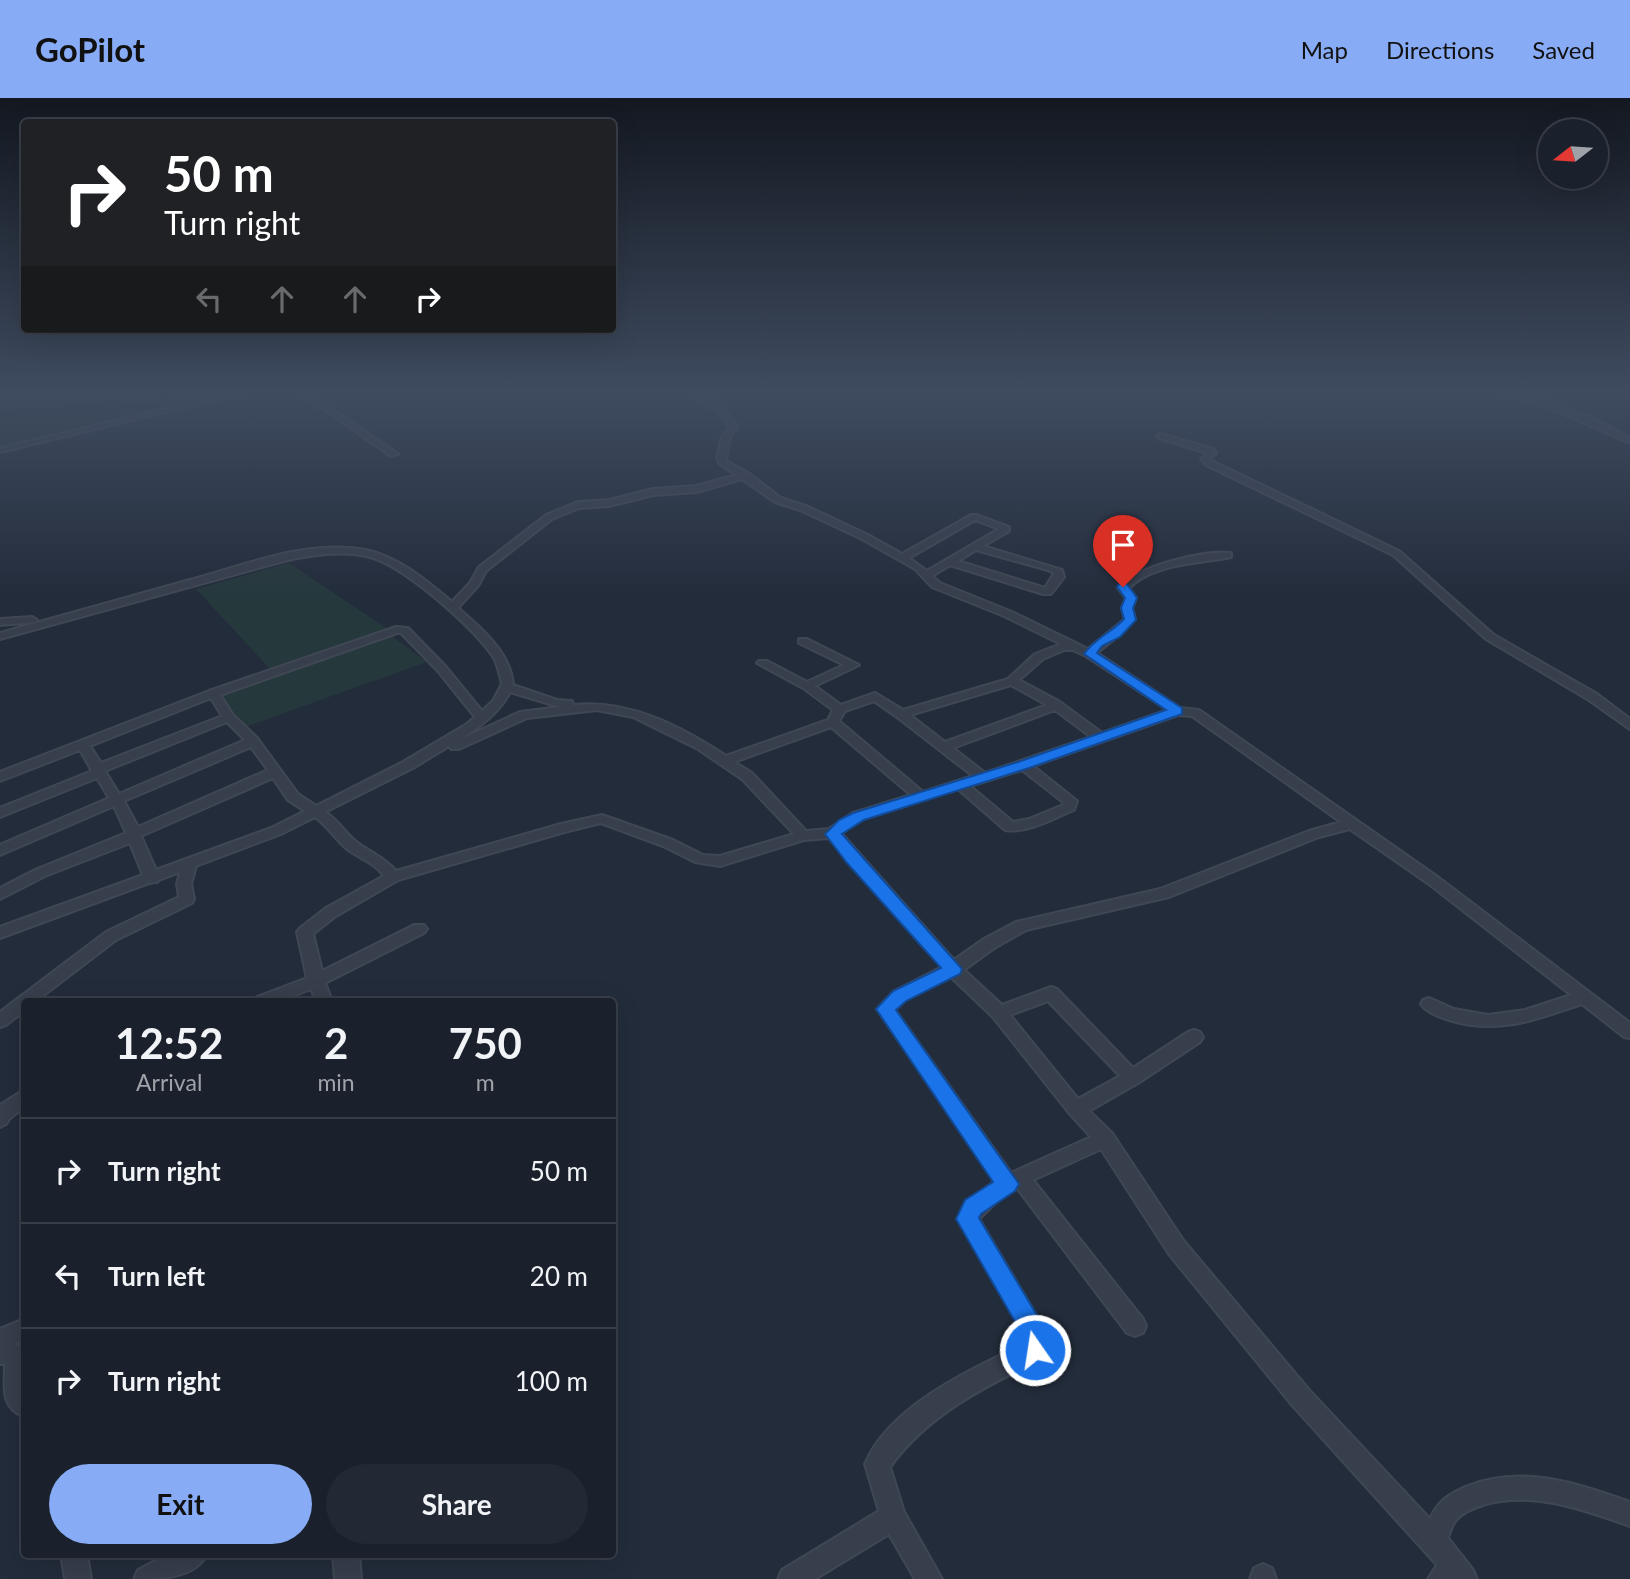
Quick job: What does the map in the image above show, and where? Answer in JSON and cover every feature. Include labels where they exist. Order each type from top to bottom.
[{"type":"street","points":[[723,459],[778,500],[803,508],[865,537],[918,567],[925,576],[952,594],[1008,614],[1090,654],[1177,711]]},
{"type":"street","points":[[1205,459],[1396,553],[1490,637],[1593,697],[1630,725]]},
{"type":"street","points":[[451,609],[474,584],[482,569],[549,517],[578,505],[609,503],[653,492],[697,489],[745,475]]},
{"type":"street","points":[[901,559],[974,517],[1006,529],[925,576]]},
{"type":"street","points":[[950,562],[1047,592],[1059,577],[1059,572],[1051,568],[975,547]]},
{"type":"street","points":[[0,636],[282,558],[332,552],[363,553],[386,560],[407,572],[485,639],[498,656],[506,675],[507,687],[498,703],[483,719],[408,765]]},
{"type":"street","points":[[1090,654],[1098,643],[1116,634],[1130,620],[1127,608],[1131,598],[1123,587],[1130,580],[1151,570],[1228,555]]},
{"type":"street","points":[[0,622],[48,622]]},
{"type":"street","points":[[0,777],[213,693],[401,630],[442,668],[483,719]]},
{"type":"street","points":[[803,641],[853,665],[807,686]]},
{"type":"street","points":[[901,714],[1012,681],[1020,671],[1055,648],[1075,648]]},
{"type":"street","points":[[763,663],[807,686],[840,709]]},
{"type":"street","points":[[1012,681],[1056,705],[1100,738]]},
{"type":"street","points":[[507,687],[556,703],[597,706],[646,718],[747,776],[803,836]]},
{"type":"street","points":[[213,693],[229,717],[253,741],[293,797],[330,821],[352,846],[382,863],[393,877]]},
{"type":"street","points":[[724,761],[833,722],[840,709],[875,697],[983,778]]},
{"type":"street","points":[[944,747],[1056,705]]},
{"type":"street","points":[[0,933],[276,831],[408,765],[518,716],[597,706]]},
{"type":"street","points":[[323,998],[305,939],[306,930],[393,877],[602,819],[668,843],[700,859],[740,856],[803,836],[833,834],[858,816],[1024,765],[1177,711],[1195,713],[1434,881],[1630,1032]]},
{"type":"street","points":[[0,813],[229,717]]},
{"type":"street","points":[[833,722],[921,797]]},
{"type":"street","points":[[0,850],[253,741]]},
{"type":"street","points":[[83,745],[117,801],[152,879]]},
{"type":"street","points":[[961,785],[1010,827],[1033,822],[1069,807],[1070,801],[1024,765]]},
{"type":"street","points":[[0,894],[40,873],[134,835],[275,772]]},
{"type":"street","points":[[1135,1326],[1014,1181],[885,1009],[899,996],[953,969],[990,943],[1021,926],[1164,893],[1314,834],[1352,824]]},
{"type":"street","points":[[833,834],[953,969],[999,1013],[1076,1109],[1105,1139],[1176,1247],[1301,1398],[1434,1541],[1452,1575]]},
{"type":"street","points":[[29,998],[111,936],[187,899],[184,884],[189,865]]},
{"type":"street","points":[[272,998],[316,981],[419,929]]},
{"type":"street","points":[[999,1013],[1051,993],[1132,1078]]},
{"type":"street","points":[[1429,1004],[1455,1018],[1504,1022],[1584,996]]},
{"type":"street","points":[[0,1021],[21,1004]]},
{"type":"street","points":[[1076,1109],[1132,1078],[1194,1037]]},
{"type":"street","points":[[0,1119],[2,1114],[21,1099]]},
{"type":"street","points":[[929,1579],[893,1517],[877,1464],[892,1440],[953,1390],[1035,1350],[1038,1337],[968,1219],[973,1207],[1014,1181],[1105,1139]]},
{"type":"street","points":[[0,1340],[21,1330]]},
{"type":"street","points":[[0,1353],[16,1355],[16,1399],[21,1403]]},
{"type":"street","points":[[1434,1541],[1447,1511],[1463,1500],[1490,1490],[1522,1486],[1575,1496],[1630,1514]]},
{"type":"street","points":[[791,1579],[893,1517]]},
{"type":"street","points":[[75,1558],[78,1579]]},
{"type":"street","points":[[147,1579],[186,1558]]},
{"type":"street","points":[[346,1558],[348,1579]]},
{"type":"green space","points":[[289,563],[388,629],[271,670],[196,589]]},
{"type":"green space","points":[[389,634],[427,662],[245,727],[219,694]]},
{"type":"route","points":[[1035,1350],[1038,1337],[968,1219],[973,1207],[1008,1184],[885,1009],[899,996],[953,969],[833,834],[858,816],[1024,765],[1177,711],[1090,654],[1098,643],[1116,634],[1130,620],[1127,608],[1131,598],[1123,587]]}]
